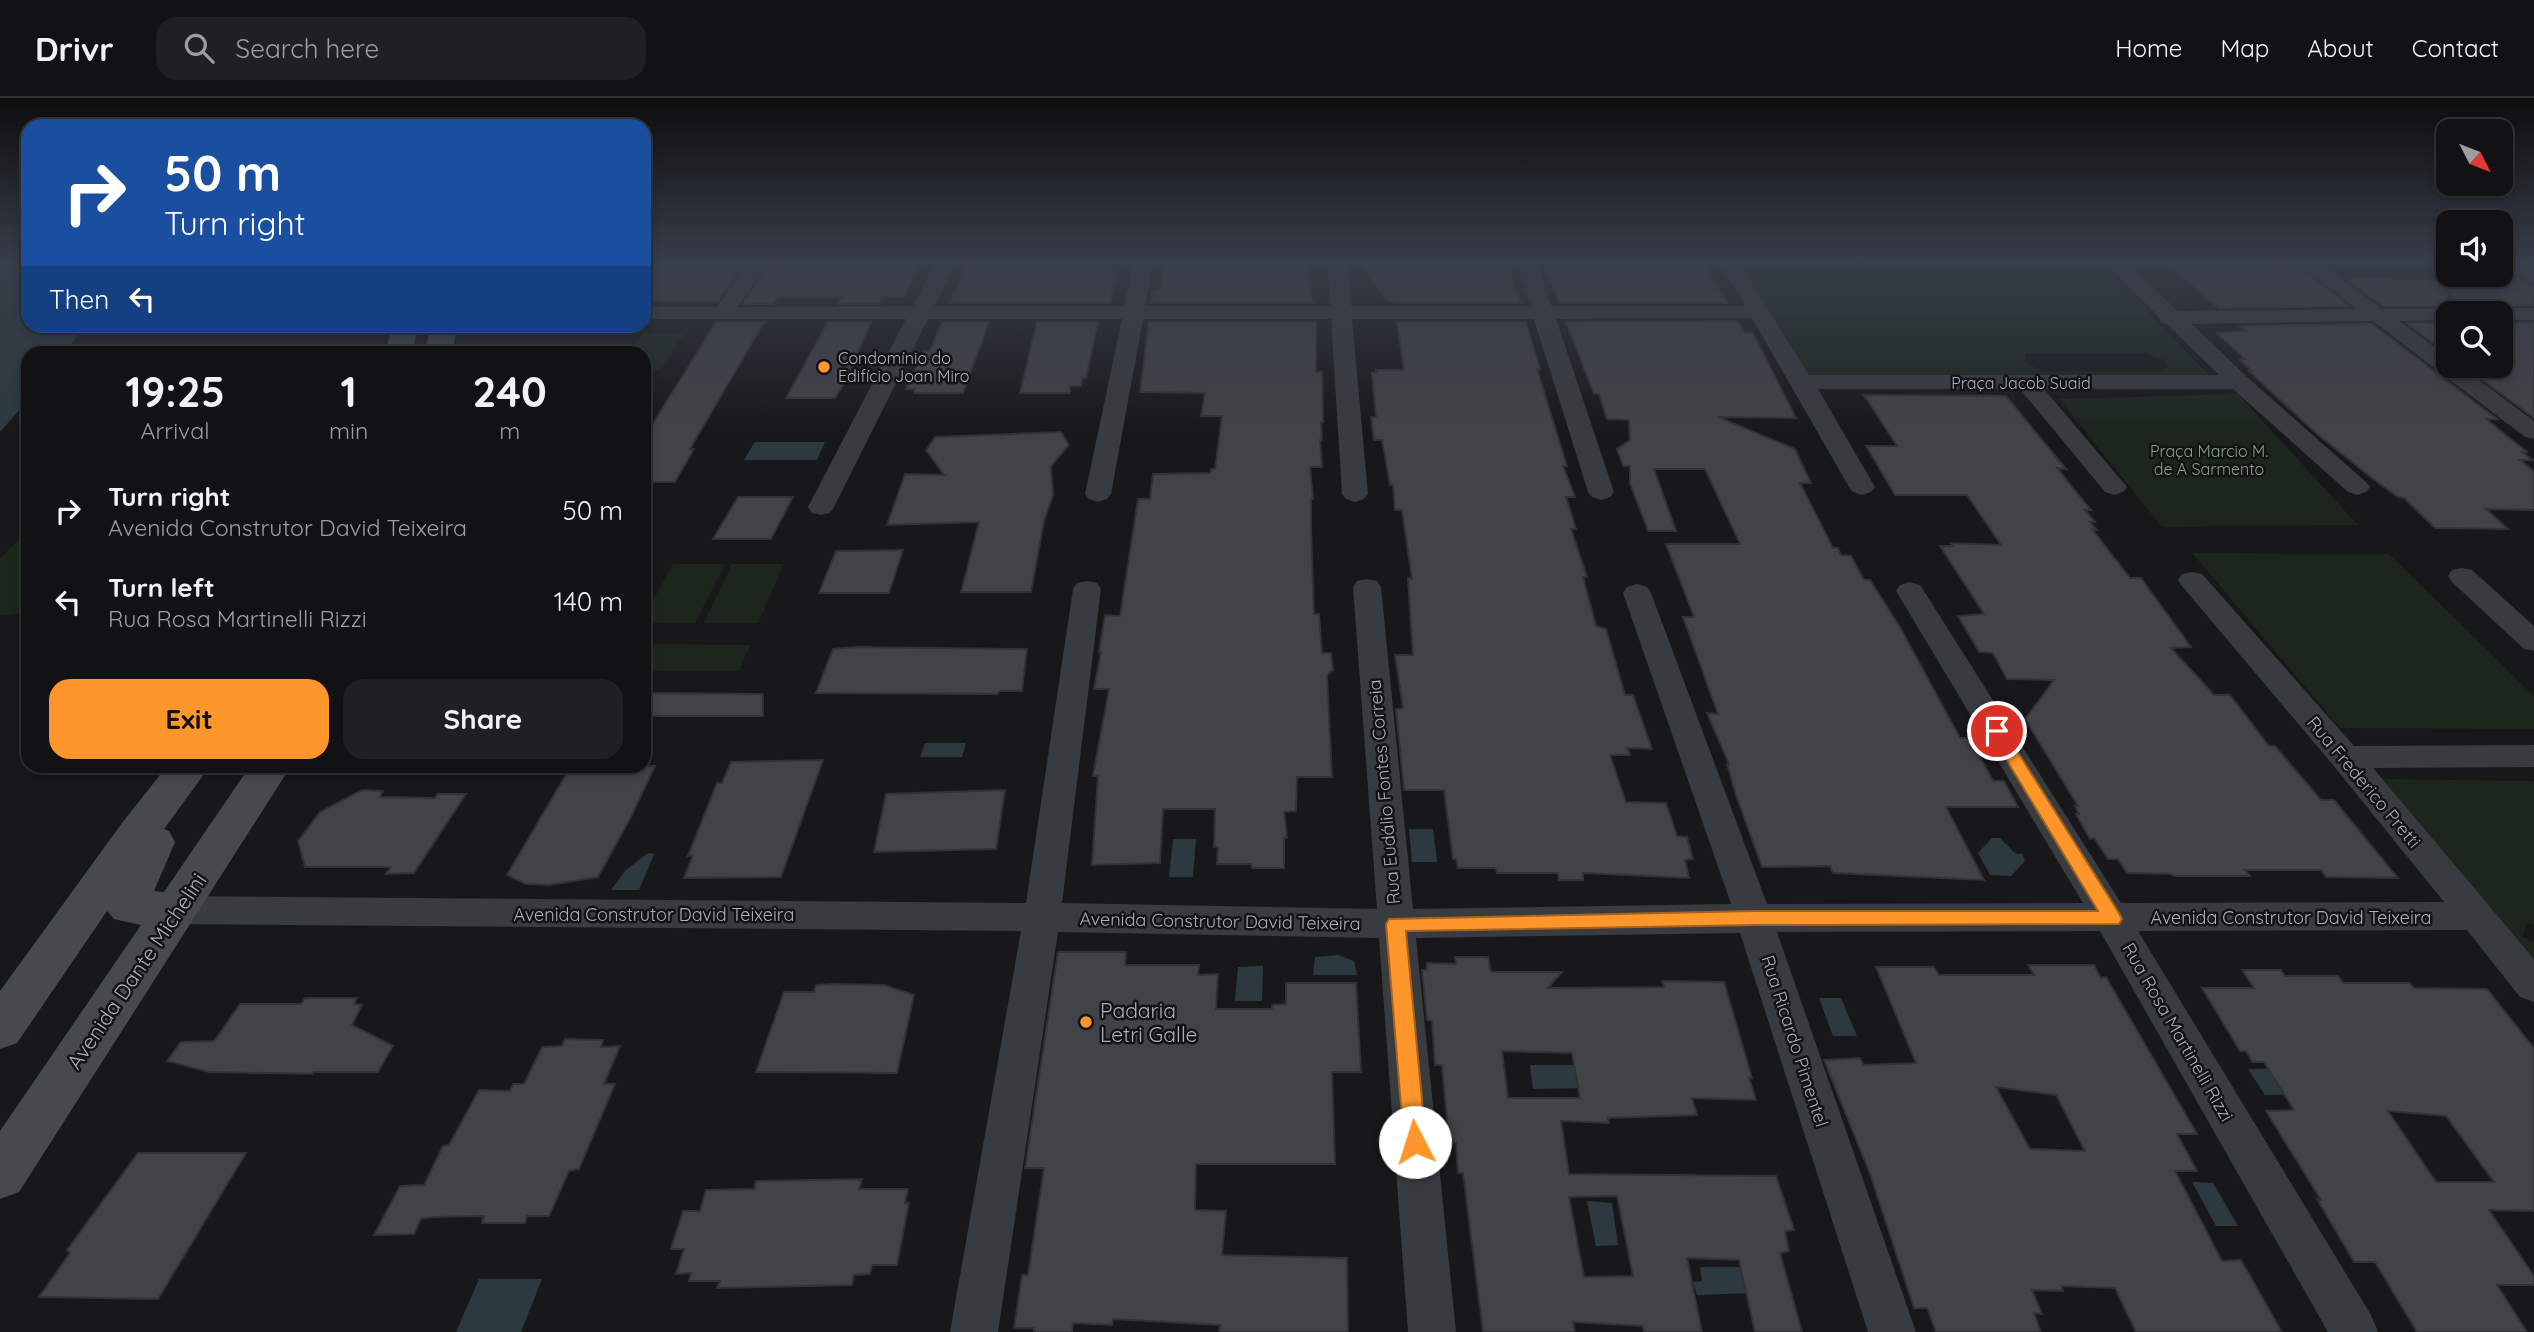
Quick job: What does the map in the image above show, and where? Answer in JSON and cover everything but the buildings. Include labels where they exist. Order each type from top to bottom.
[{"type":"main road","points":[[0,1030],[137,834],[185,773]]},
{"type":"main road","points":[[176,910],[130,907],[127,902],[186,773]]},
{"type":"main road","name":"Avenida Dante Michelini","points":[[0,1175],[266,773]]},
{"type":"street","points":[[821,507],[916,318]]},
{"type":"street","points":[[1098,494],[1134,318]]},
{"type":"street","points":[[1341,318],[1355,494]]},
{"type":"street","points":[[1545,318],[1601,492]]},
{"type":"street","points":[[1762,318],[1862,487]]},
{"type":"street","points":[[2169,318],[2190,318]]},
{"type":"street","points":[[2169,318],[2357,487]]},
{"type":"street","points":[[2380,318],[2534,432]]},
{"type":"street","name":"Praça Jacob Suaid","points":[[1802,382],[2239,382]]},
{"type":"street","points":[[2027,383],[2114,487]]},
{"type":"street","points":[[2462,576],[2534,642]]},
{"type":"street","name":"Rua Frederico Pretti","points":[[2192,580],[2345,757],[2534,986]]},
{"type":"street","name":"Rua Eudálio Fontes Correia","points":[[1367,587],[1432,1332]]},
{"type":"street","points":[[974,1332],[1042,918],[1087,589]]},
{"type":"street","name":"Rua Rosa Martinelli Rizzi","points":[[1910,591],[2112,919],[2354,1332]]},
{"type":"street","name":"Rua Ricardo Pimentel","points":[[1637,593],[1754,918],[1892,1332]]},
{"type":"street","points":[[2345,757],[2534,756]]},
{"type":"street","name":"Avenida Construtor David Teixeira","points":[[176,910],[1396,924],[1754,918],[2475,916]]},
{"type":"green space","points":[[1768,318],[2153,318],[2209,375],[1802,375]],"holes":[[[2026,353],[2145,353],[2163,360],[2168,366],[2162,371],[2042,371],[2025,362]]]},
{"type":"green space","points":[[643,333],[684,334],[660,370],[651,369],[651,346],[633,346]]},
{"type":"green space","points":[[241,343],[239,346],[213,346]]},
{"type":"green space","name":"Praça Marcio M. de A Sarmento","points":[[2238,394],[2358,525],[2162,527],[2059,399]]},
{"type":"green space","points":[[20,539],[21,614],[0,615],[0,558]]},
{"type":"green space","points":[[2192,553],[2389,554],[2534,696],[2534,729],[2340,728]]},
{"type":"green space","points":[[673,564],[725,564],[695,623],[651,623],[651,603]]},
{"type":"green space","points":[[732,564],[784,564],[758,623],[704,623]]},
{"type":"green space","points":[[651,644],[750,645],[739,671],[651,671]]},
{"type":"green space","points":[[2377,779],[2534,781],[2534,925],[2527,922],[2523,937],[2534,942],[2534,961]]},
{"type":"shaded area","points":[[0,318],[21,318],[21,333],[80,333],[69,346],[21,346],[21,408],[0,432]]},
{"type":"shaded area","points":[[755,442],[825,442],[817,460],[744,460]]},
{"type":"shaded area","points":[[925,743],[966,743],[962,757],[920,757]]},
{"type":"shaded area","points":[[1409,829],[1433,829],[1437,862],[1412,862]]},
{"type":"shaded area","points":[[1992,838],[2000,838],[2016,854],[2022,854],[2025,861],[2011,876],[1990,875],[1978,853]]},
{"type":"shaded area","points":[[1173,839],[1196,839],[1193,877],[1169,877]]},
{"type":"shaded area","points":[[648,853],[654,854],[639,890],[611,890],[626,870]]},
{"type":"shaded area","points":[[1338,955],[1354,961],[1357,975],[1313,975],[1315,957]]},
{"type":"shaded area","points":[[1263,966],[1262,1001],[1235,1001],[1238,967]]},
{"type":"shaded area","points":[[1819,998],[1841,998],[1857,1036],[1833,1036]]},
{"type":"shaded area","points":[[1530,1065],[1574,1065],[1586,1088],[1533,1089]]},
{"type":"shaded area","points":[[2300,1068],[2317,1094],[2265,1095],[2248,1069]]},
{"type":"shaded area","points":[[2192,1182],[2213,1183],[2238,1226],[2216,1226]]},
{"type":"shaded area","points":[[1587,1201],[1612,1203],[1618,1245],[1596,1246]]},
{"type":"shaded area","points":[[1700,1267],[1752,1267],[1752,1293],[1697,1295],[1693,1282],[1702,1281]]},
{"type":"shaded area","points":[[479,1279],[542,1279],[521,1332],[456,1332]]},
{"type":"place","name":"Condomínio do Edifício Joan Miro","points":[[824,367]]},
{"type":"place","name":"Padaria Letri Galle","points":[[1086,1022]]},
{"type":"route","points":[[1415,1142],[1396,924],[1503,920],[1754,918],[2112,919],[1997,731]]}]
